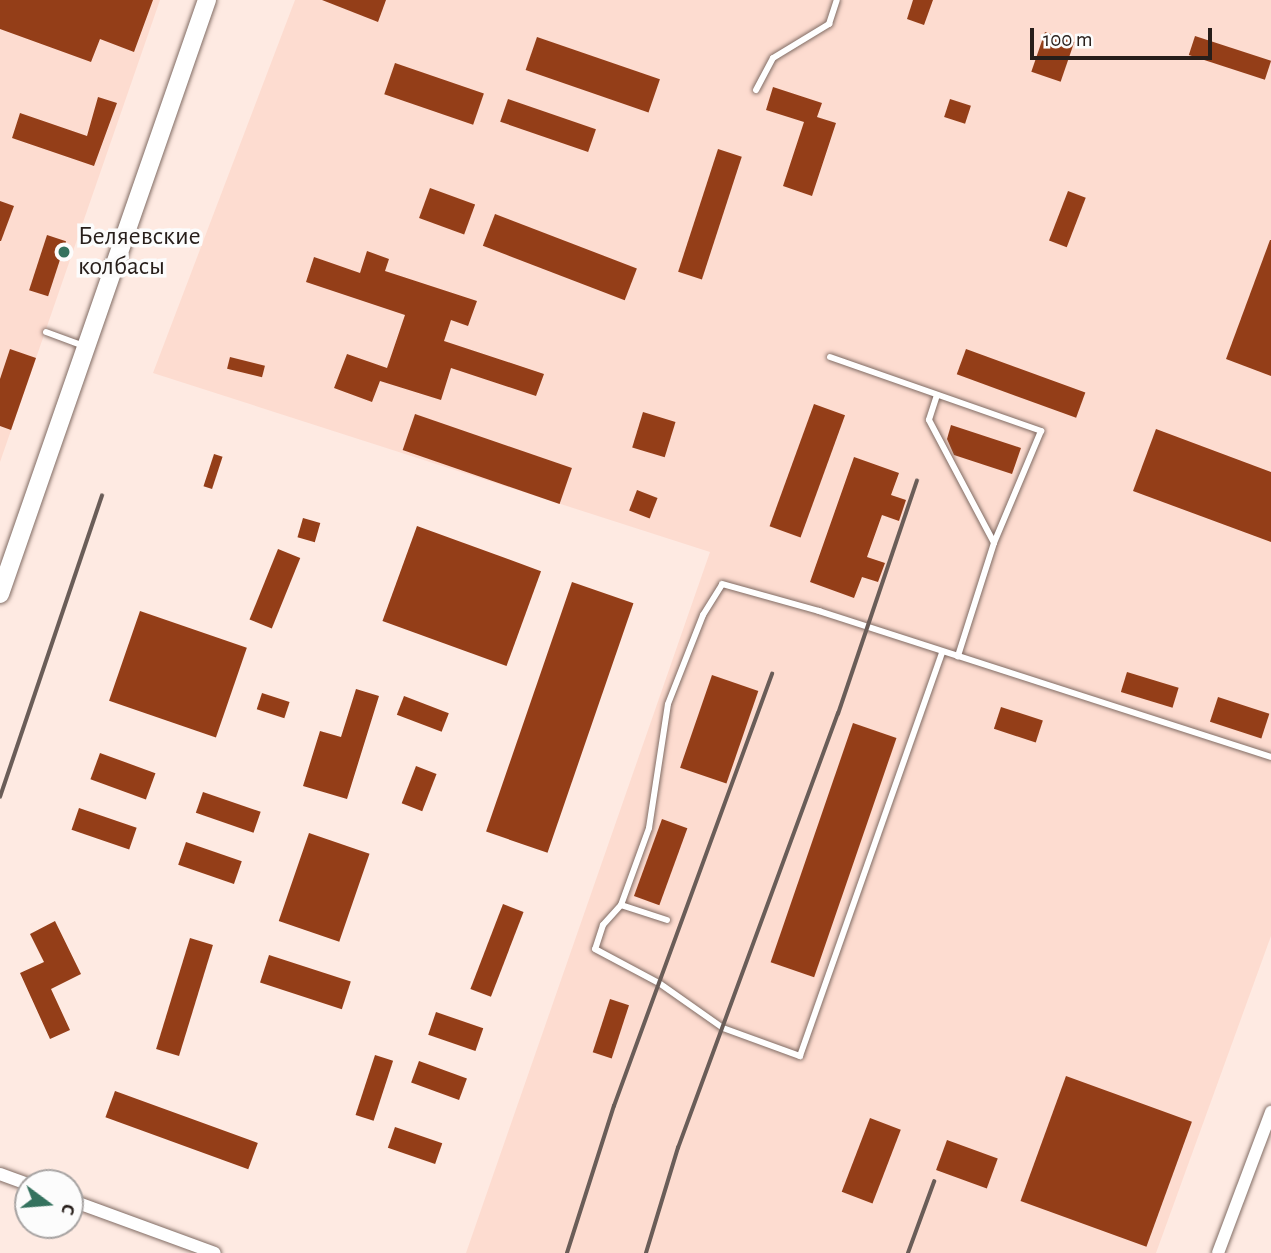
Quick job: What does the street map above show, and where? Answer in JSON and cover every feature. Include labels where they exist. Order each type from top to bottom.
[{"type":"street","points":[[0,594],[206,0]]},
{"type":"street","points":[[1218,1253],[1267,1133],[1271,1112]]},
{"type":"street","points":[[84,1205],[215,1253]]},
{"type":"lane","points":[[756,90],[773,58],[829,24],[837,0]]},
{"type":"lane","points":[[46,332],[85,346]]},
{"type":"lane","points":[[830,357],[1041,431],[994,543],[958,656]]},
{"type":"lane","points":[[937,395],[929,420],[994,543]]},
{"type":"lane","points":[[942,653],[800,1056],[723,1028],[659,983],[595,949],[603,925],[621,905],[649,828],[668,704],[703,615],[722,584],[819,611],[942,653],[1271,757]]},
{"type":"lane","points":[[621,905],[667,920]]},
{"type":"shaded area","points":[[0,0],[160,0],[0,462]]},
{"type":"shaded area","points":[[295,0],[1271,0],[1271,936],[1156,1253],[466,1253],[710,552],[153,373]]},
{"type":"building","points":[[0,0],[153,0],[134,52],[100,39],[91,62],[0,29]]},
{"type":"building","points":[[322,0],[386,0],[378,22]]},
{"type":"building","points":[[913,0],[933,0],[924,25],[907,19]]},
{"type":"building","points":[[1045,32],[1074,42],[1061,82],[1031,72]]},
{"type":"building","points":[[1195,36],[1271,61],[1265,80],[1189,55]]},
{"type":"building","points":[[537,37],[660,79],[649,112],[526,70]]},
{"type":"building","points":[[395,63],[484,94],[473,125],[384,94]]},
{"type":"building","points":[[773,87],[822,103],[817,117],[836,123],[812,196],[783,186],[804,122],[766,110]]},
{"type":"building","points":[[98,97],[117,103],[94,166],[12,138],[20,113],[87,136]]},
{"type":"building","points":[[508,99],[596,129],[588,152],[500,122]]},
{"type":"building","points":[[950,99],[971,106],[965,124],[944,117]]},
{"type":"building","points":[[718,149],[742,157],[702,279],[678,272]]},
{"type":"building","points":[[430,188],[475,204],[464,234],[419,218]]},
{"type":"building","points":[[1068,191],[1086,198],[1067,247],[1049,240]]},
{"type":"building","points":[[0,201],[14,206],[1,241],[0,241]]},
{"type":"building","points":[[495,214],[637,268],[625,300],[483,246]]},
{"type":"building","points":[[47,235],[66,241],[48,296],[29,290]]},
{"type":"building","points":[[1271,240],[1271,376],[1226,359]]},
{"type":"building","points":[[367,251],[389,259],[385,271],[477,301],[468,326],[451,320],[444,341],[544,374],[536,396],[451,368],[441,400],[380,381],[372,402],[334,388],[347,354],[387,368],[405,315],[306,282],[314,257],[360,273]]},
{"type":"building","points":[[10,349],[36,358],[11,430],[0,426],[0,379]]},
{"type":"building","points":[[966,349],[1085,392],[1076,418],[957,374]]},
{"type":"building","points":[[230,357],[265,366],[262,377],[227,369]]},
{"type":"building","points":[[814,404],[845,415],[801,537],[770,526]]},
{"type":"building","points":[[643,412],[676,422],[665,457],[632,447]]},
{"type":"building","points":[[415,414],[572,468],[560,504],[403,450]]},
{"type":"building","points":[[951,425],[1021,448],[1012,474],[954,455],[947,439]]},
{"type":"building","points":[[1156,429],[1271,472],[1271,542],[1133,491]]},
{"type":"building","points":[[214,454],[223,457],[212,489],[203,486]]},
{"type":"building","points":[[854,457],[899,473],[891,495],[906,500],[899,521],[882,515],[867,557],[885,563],[878,582],[862,577],[854,598],[810,582]]},
{"type":"building","points":[[637,490],[658,498],[650,518],[629,511]]},
{"type":"building","points":[[303,518],[320,523],[315,542],[297,537]]},
{"type":"building","points":[[417,526],[541,571],[506,666],[382,621]]},
{"type":"building","points":[[278,549],[300,558],[272,628],[250,619]]},
{"type":"building","points":[[572,582],[633,603],[548,853],[486,832]]},
{"type":"building","points":[[140,611],[247,648],[216,738],[109,701]]},
{"type":"building","points":[[1127,672],[1179,688],[1173,708],[1121,692]]},
{"type":"building","points":[[712,675],[758,691],[726,784],[680,768]]},
{"type":"building","points":[[356,689],[379,696],[347,799],[303,786],[320,731],[341,737]]},
{"type":"building","points":[[262,693],[290,702],[284,718],[257,709]]},
{"type":"building","points":[[404,696],[449,713],[442,732],[397,715]]},
{"type":"building","points":[[1218,697],[1269,714],[1261,738],[1210,722]]},
{"type":"building","points":[[1001,707],[1043,721],[1036,742],[994,729]]},
{"type":"building","points":[[853,723],[896,738],[814,977],[771,962]]},
{"type":"building","points":[[100,753],[155,773],[146,799],[90,779]]},
{"type":"building","points":[[416,766],[437,774],[422,811],[402,803]]},
{"type":"building","points":[[203,792],[261,812],[254,833],[196,813]]},
{"type":"building","points":[[79,808],[137,828],[129,850],[72,830]]},
{"type":"building","points":[[662,819],[687,828],[659,905],[634,896]]},
{"type":"building","points":[[309,833],[370,854],[339,942],[279,921]]},
{"type":"building","points":[[186,842],[242,861],[234,884],[178,865]]},
{"type":"building","points":[[503,904],[524,912],[491,997],[470,989]]},
{"type":"building","points":[[55,921],[81,974],[51,989],[70,1030],[50,1039],[20,973],[44,962],[30,934]]},
{"type":"building","points":[[190,938],[213,945],[179,1056],[156,1049]]},
{"type":"building","points":[[269,955],[351,982],[342,1009],[260,983]]},
{"type":"building","points":[[610,999],[629,1005],[612,1058],[593,1052]]},
{"type":"building","points":[[436,1012],[483,1028],[475,1051],[428,1035]]},
{"type":"building","points":[[375,1055],[393,1061],[374,1121],[356,1115]]},
{"type":"building","points":[[419,1061],[467,1078],[459,1100],[411,1083]]},
{"type":"building","points":[[1066,1076],[1192,1122],[1146,1247],[1021,1201]]},
{"type":"building","points":[[115,1091],[258,1143],[248,1169],[105,1117]]},
{"type":"building","points":[[870,1118],[901,1130],[872,1204],[842,1192]]},
{"type":"building","points":[[395,1127],[442,1143],[435,1164],[388,1148]]},
{"type":"building","points":[[947,1140],[998,1158],[987,1189],[936,1170]]},
{"type":"railway","points":[[646,1253],[678,1148],[838,714],[917,481]]},
{"type":"railway","points":[[0,797],[102,496]]},
{"type":"railway","points":[[567,1253],[614,1106],[772,674]]},
{"type":"railway","points":[[908,1253],[934,1182]]},
{"type":"place","name":"Беляевские колбасы","points":[[64,252]]}]
